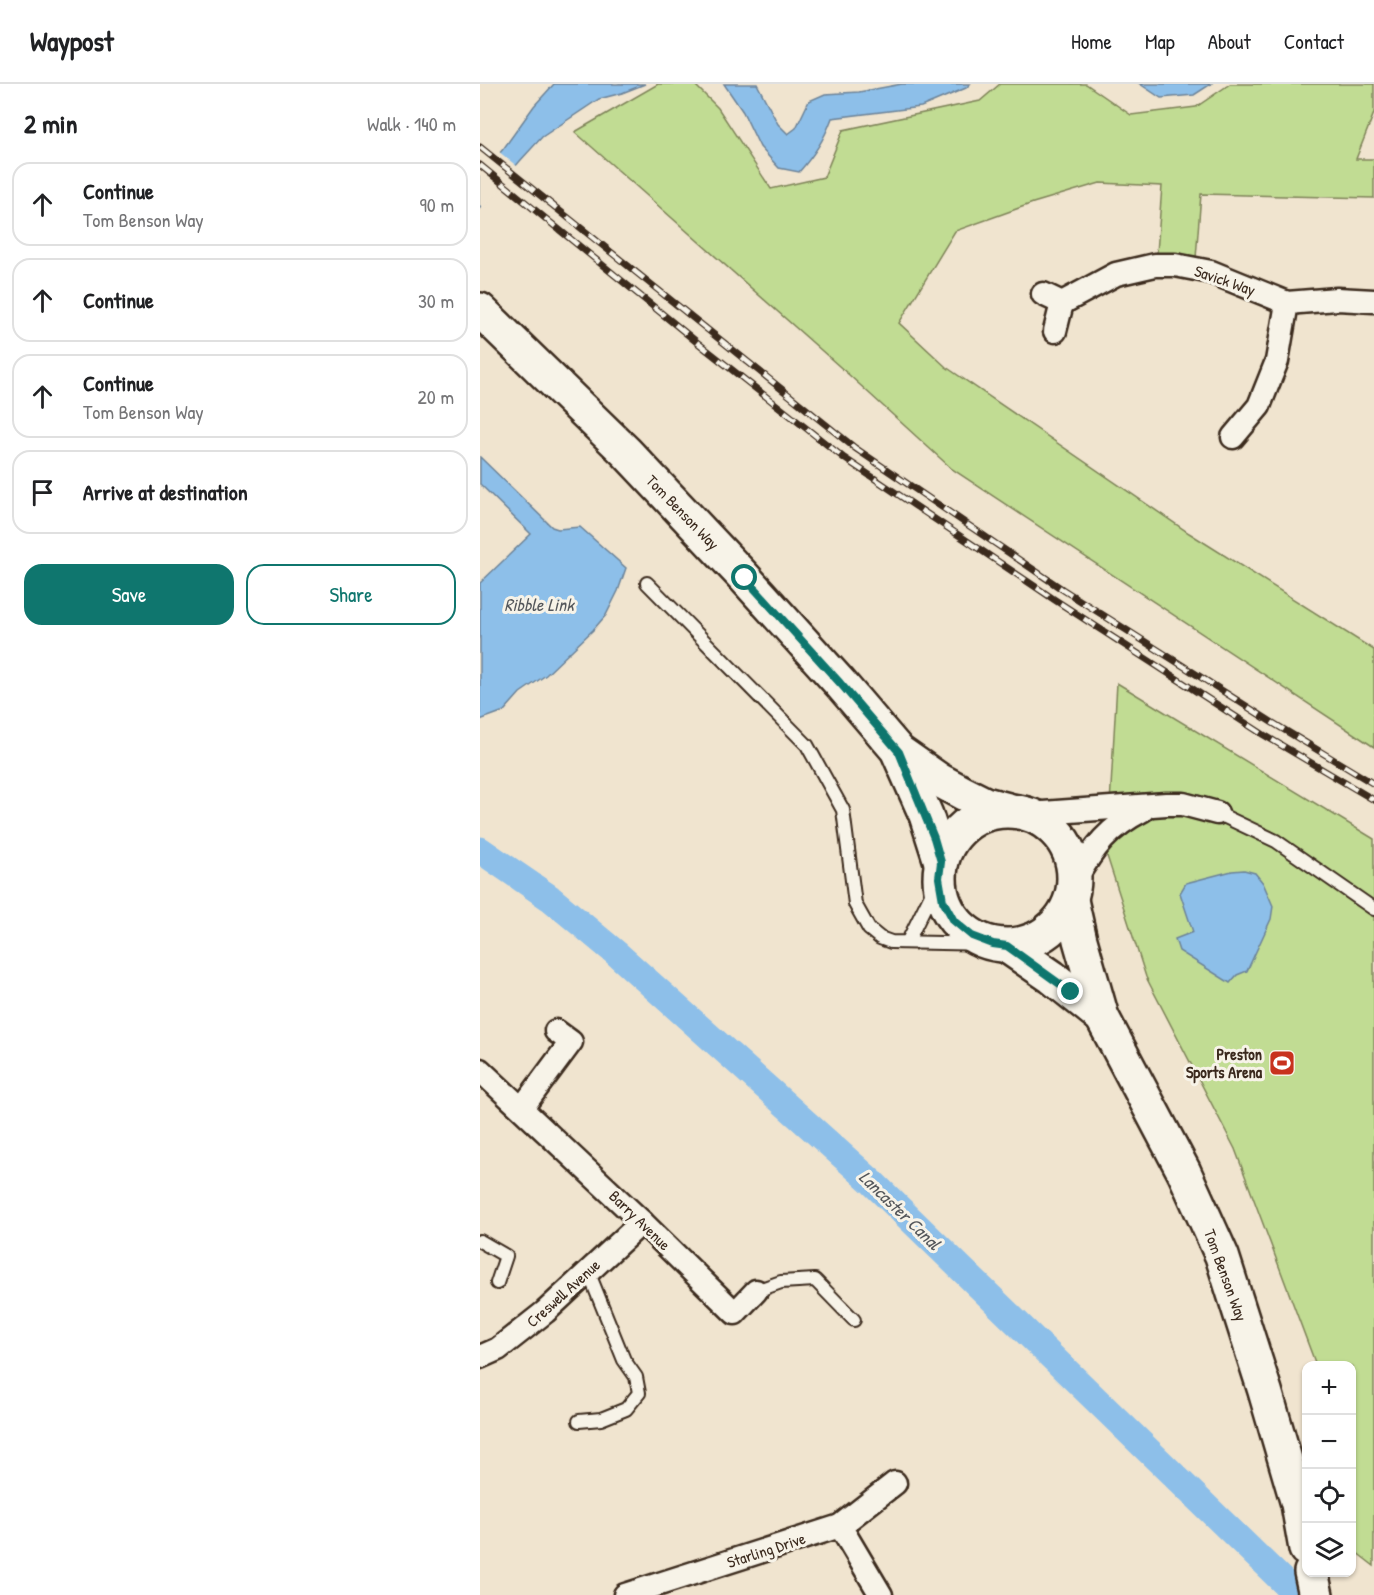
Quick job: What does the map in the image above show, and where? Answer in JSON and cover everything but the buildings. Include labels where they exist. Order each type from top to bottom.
[{"type":"main road","name":"Tom Benson Way","points":[[480,310],[626,453],[737,569],[899,752],[932,775],[984,804],[1019,812]]},
{"type":"main road","name":"Tom Benson Way","points":[[899,752],[926,815],[940,870]]},
{"type":"main road","points":[[1019,812],[1048,824],[1063,839],[1072,858],[1073,890],[1061,919],[1046,933],[1028,942],[1000,945],[972,936],[954,921],[943,901],[940,870],[950,842],[966,825],[986,814],[1019,812]]},
{"type":"main road","name":"Tom Benson Way","points":[[1073,890],[1080,940],[1102,1017],[1184,1172],[1222,1256],[1265,1391],[1298,1504],[1302,1526]]},
{"type":"main road","name":"Tom Benson Way","points":[[1000,945],[1052,977],[1102,1017]]},
{"type":"main road","points":[[1312,1577],[1316,1595]]},
{"type":"street","name":"Savick Way","points":[[1055,331],[1053,298],[1116,274],[1155,265],[1175,265],[1211,272],[1287,303],[1337,299],[1374,301]]},
{"type":"street","points":[[1233,437],[1259,406],[1277,361],[1287,303]]},
{"type":"street","points":[[1019,812],[1183,804],[1217,813]]},
{"type":"street","points":[[1073,890],[1102,838],[1116,825],[1149,806]]},
{"type":"street","points":[[522,1108],[571,1042],[556,1031]]},
{"type":"street","name":"Barry Avenue","points":[[480,1070],[735,1313],[756,1292]]},
{"type":"street","name":"Creswell Avenue","points":[[480,1358],[498,1349],[545,1312],[642,1222]]},
{"type":"street","name":"Starling Drive","points":[[625,1595],[840,1526],[895,1483]]},
{"type":"street","points":[[840,1526],[881,1595]]},
{"type":"lane","points":[[647,583],[807,745],[843,810],[855,904],[869,930],[891,942],[1000,945]]},
{"type":"lane","points":[[1217,813],[1276,841],[1374,909]]},
{"type":"lane","points":[[908,941],[940,870]]},
{"type":"lane","points":[[480,1241],[506,1256],[497,1283]]},
{"type":"lane","points":[[579,1421],[601,1419],[626,1409],[639,1393],[636,1377],[624,1360],[588,1271]]},
{"type":"lane","points":[[756,1292],[781,1282],[815,1280],[854,1320]]},
{"type":"green space","points":[[658,84],[694,84],[718,108],[771,189],[824,177],[843,130],[980,101],[1000,84],[1086,84],[1131,115],[1196,107],[1230,84],[1374,84],[1374,113],[1356,159],[1374,159],[1374,198],[1201,194],[1196,258],[1157,253],[1162,186],[1100,183],[1033,203],[955,231],[899,323],[946,367],[1189,533],[1374,650],[1374,747],[952,469],[575,132]]},
{"type":"green space","name":"Preston Sports Arena","points":[[1117,683],[1374,839],[1374,1566],[1356,1552],[1356,1361],[1314,1361],[1235,1149],[1146,977],[1107,856]]},
{"type":"water","points":[[554,84],[645,84],[599,99],[542,137],[480,208],[480,176]]},
{"type":"water","points":[[724,84],[757,84],[778,124],[788,134],[796,128],[809,101],[825,94],[859,92],[902,84],[970,84],[966,88],[921,107],[832,118],[818,147],[799,172],[779,168],[760,147],[743,112]]},
{"type":"water","points":[[1140,84],[1211,84],[1194,95],[1161,98]]},
{"type":"water","name":"Ribble Link","points":[[480,457],[552,527],[558,529],[580,527],[626,568],[606,615],[593,630],[546,675],[520,693],[504,711],[480,720],[480,583],[531,534],[480,484]]},
{"type":"water","points":[[1244,870],[1255,873],[1263,883],[1273,906],[1271,919],[1247,971],[1237,975],[1230,983],[1179,951],[1175,939],[1193,932],[1180,893],[1186,883]]},
{"type":"pier","points":[[498,151],[518,167],[484,208],[480,205],[480,171]]},
{"type":"waterway","name":"Lancaster Canal","points":[[480,850],[550,898],[616,953],[873,1183],[1297,1595]]},
{"type":"railway","points":[[480,147],[855,448],[1062,589],[1273,723],[1374,784]]},
{"type":"railway","points":[[480,165],[698,343],[844,458],[1055,600],[1264,735],[1374,800]]},
{"type":"place","name":"Preston Sports Arena","points":[[1282,1063]]},
{"type":"route","points":[[745,578],[899,752],[934,838],[941,862],[939,878],[943,901],[954,921],[972,936],[993,944],[1007,946],[1071,992]]}]
